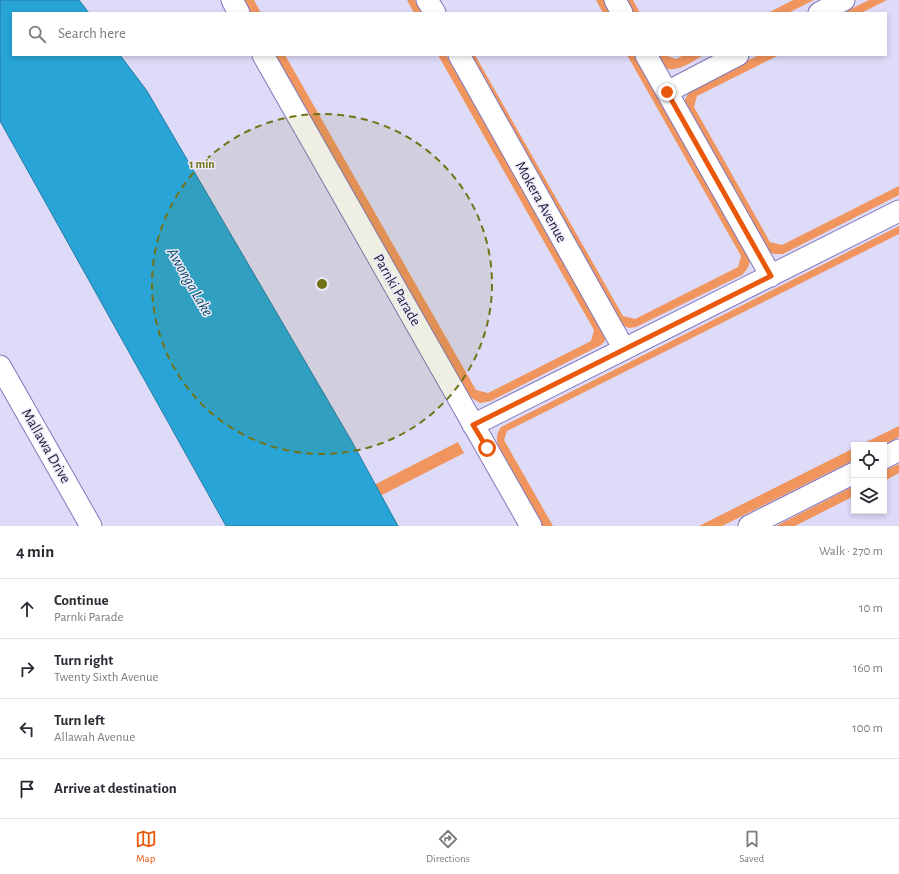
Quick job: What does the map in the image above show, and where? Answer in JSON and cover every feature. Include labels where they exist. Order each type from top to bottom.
[{"type":"street","points":[[232,0],[238,12]]},
{"type":"street","points":[[428,0],[434,12]]},
{"type":"street","points":[[615,0],[621,12]]},
{"type":"street","points":[[821,12],[844,0]]},
{"type":"street","name":"Parnki Parade","points":[[264,56],[531,526]]},
{"type":"street","name":"Mokera Avenue","points":[[460,56],[624,350]]},
{"type":"street","points":[[647,56],[771,276]]},
{"type":"street","points":[[667,92],[736,56]]},
{"type":"street","points":[[473,425],[899,211]]},
{"type":"street","name":"Mallawa Drive","points":[[0,366],[91,526]]},
{"type":"street","points":[[887,456],[899,450]]},
{"type":"street","points":[[749,526],[851,475]]},
{"type":"shaded area","points":[[244,0],[254,0],[260,12],[250,12]]},
{"type":"shaded area","points":[[407,0],[415,0],[421,12],[413,12]]},
{"type":"shaded area","points":[[596,0],[605,0],[611,12],[602,12]]},
{"type":"shaded area","points":[[623,0],[633,0],[639,12],[629,12]]},
{"type":"shaded area","points":[[793,0],[814,0],[790,12],[770,12]]},
{"type":"shaded area","points":[[869,0],[887,0],[863,12],[845,12]]},
{"type":"shaded area","points":[[276,56],[286,56],[476,390],[488,393],[591,341],[594,330],[439,56],[447,56],[606,336],[605,341],[601,345],[491,401],[480,403],[470,397]]},
{"type":"shaded area","points":[[466,56],[476,56],[623,316],[635,319],[738,267],[741,256],[628,56],[637,56],[750,258],[749,265],[742,275],[636,327],[629,328],[620,324]]},
{"type":"shaded area","points":[[655,56],[667,56],[676,59],[682,56],[702,56],[684,66],[673,69],[668,69],[660,63]]},
{"type":"shaded area","points":[[757,56],[777,56],[697,96],[694,107],[770,242],[782,245],[899,186],[899,195],[783,254],[774,254],[767,251],[685,103],[685,99],[692,88]]},
{"type":"shaded area","points":[[899,226],[899,234],[507,431],[504,440],[553,526],[542,526],[499,448],[497,437],[501,427]]},
{"type":"shaded area","points":[[899,426],[899,437],[887,443],[866,442]]},
{"type":"shaded area","points":[[458,442],[464,453],[378,497],[372,486]]},
{"type":"shaded area","points":[[851,450],[851,462],[722,526],[699,526]]},
{"type":"shaded area","points":[[899,464],[899,473],[887,479],[887,470]]},
{"type":"shaded area","points":[[851,488],[851,498],[795,526],[776,526]]},
{"type":"water","name":"Awonga Lake","points":[[0,0],[79,0],[88,12],[12,12],[12,56],[121,56],[147,91],[351,440],[398,526],[226,526],[0,121]]},
{"type":"route","points":[[487,448],[473,425],[771,276],[667,92]]}]
